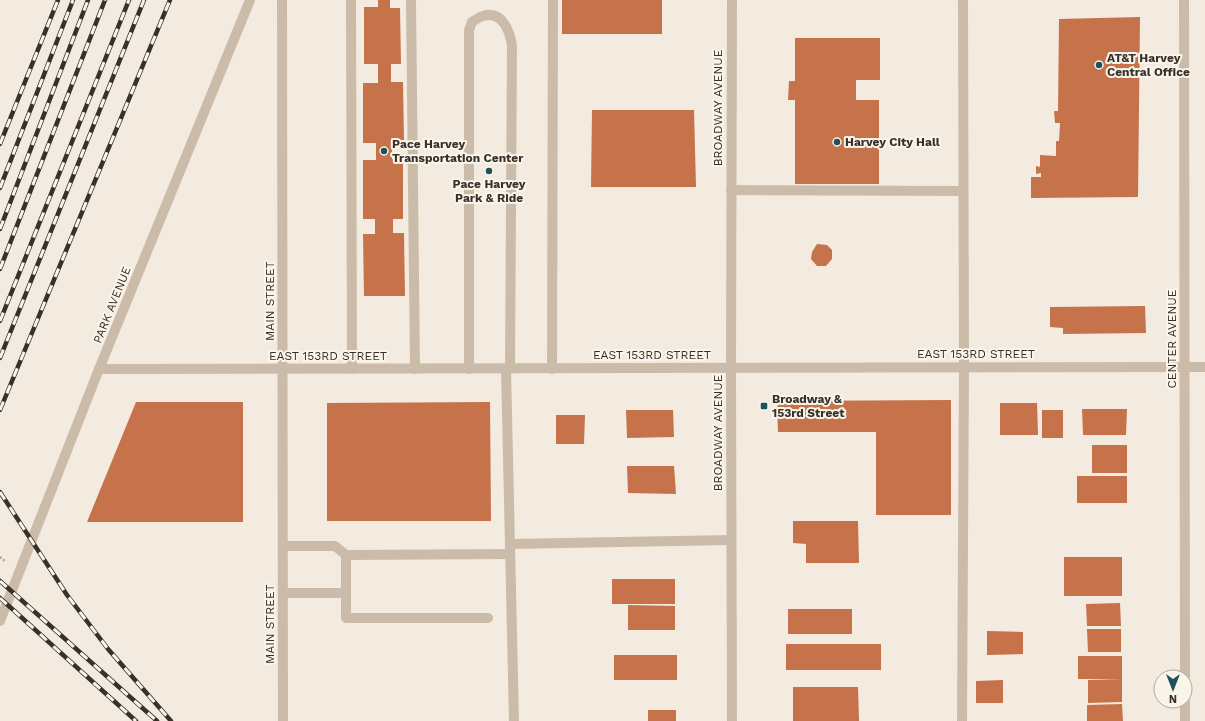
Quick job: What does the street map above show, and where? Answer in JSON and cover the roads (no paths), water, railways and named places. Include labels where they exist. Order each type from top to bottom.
[{"type":"street","name":"PARK AVENUE","points":[[0,621],[100,369],[250,0]]},
{"type":"street","name":"MAIN STREET","points":[[282,0],[283,721]]},
{"type":"street","points":[[351,0],[352,369]]},
{"type":"street","points":[[411,0],[415,369]]},
{"type":"street","points":[[552,369],[553,0]]},
{"type":"street","name":"BROADWAY AVENUE","points":[[732,0],[732,721]]},
{"type":"street","points":[[962,721],[964,368],[963,0]]},
{"type":"street","name":"CENTER AVENUE","points":[[1184,0],[1185,669]]},
{"type":"street","points":[[469,369],[469,30],[472,22],[483,16],[493,15],[502,20],[507,27],[511,37],[512,46],[508,369],[514,721]]},
{"type":"street","points":[[731,190],[963,191]]},
{"type":"street","name":"EAST 153RD STREET","points":[[100,369],[1205,367]]},
{"type":"street","points":[[283,546],[335,546],[346,554],[731,540]]},
{"type":"street","points":[[346,554],[346,618],[488,618]]},
{"type":"street","points":[[283,593],[346,593]]},
{"type":"street","points":[[1185,709],[1185,721]]},
{"type":"railway","points":[[0,144],[58,0]]},
{"type":"railway","points":[[0,188],[73,0]]},
{"type":"railway","points":[[0,229],[88,0]]},
{"type":"railway","points":[[0,269],[105,0]]},
{"type":"railway","points":[[0,321],[129,0]]},
{"type":"railway","points":[[0,358],[144,0]]},
{"type":"railway","points":[[0,410],[170,0]]},
{"type":"railway","points":[[0,492],[67,595],[108,649],[171,721]]},
{"type":"railway","points":[[0,581],[157,721]]},
{"type":"railway","points":[[0,598],[136,721]]},
{"type":"place","name":"AT&T Harvey Central Office","points":[[1099,65]]},
{"type":"place","name":"Harvey City Hall","points":[[837,142]]},
{"type":"place","name":"Pace Harvey Transportation Center","points":[[384,151]]},
{"type":"place","name":"Pace Harvey Park & Ride","points":[[489,171]]},
{"type":"place","name":"Broadway & 153rd Street","points":[[764,406]]}]
